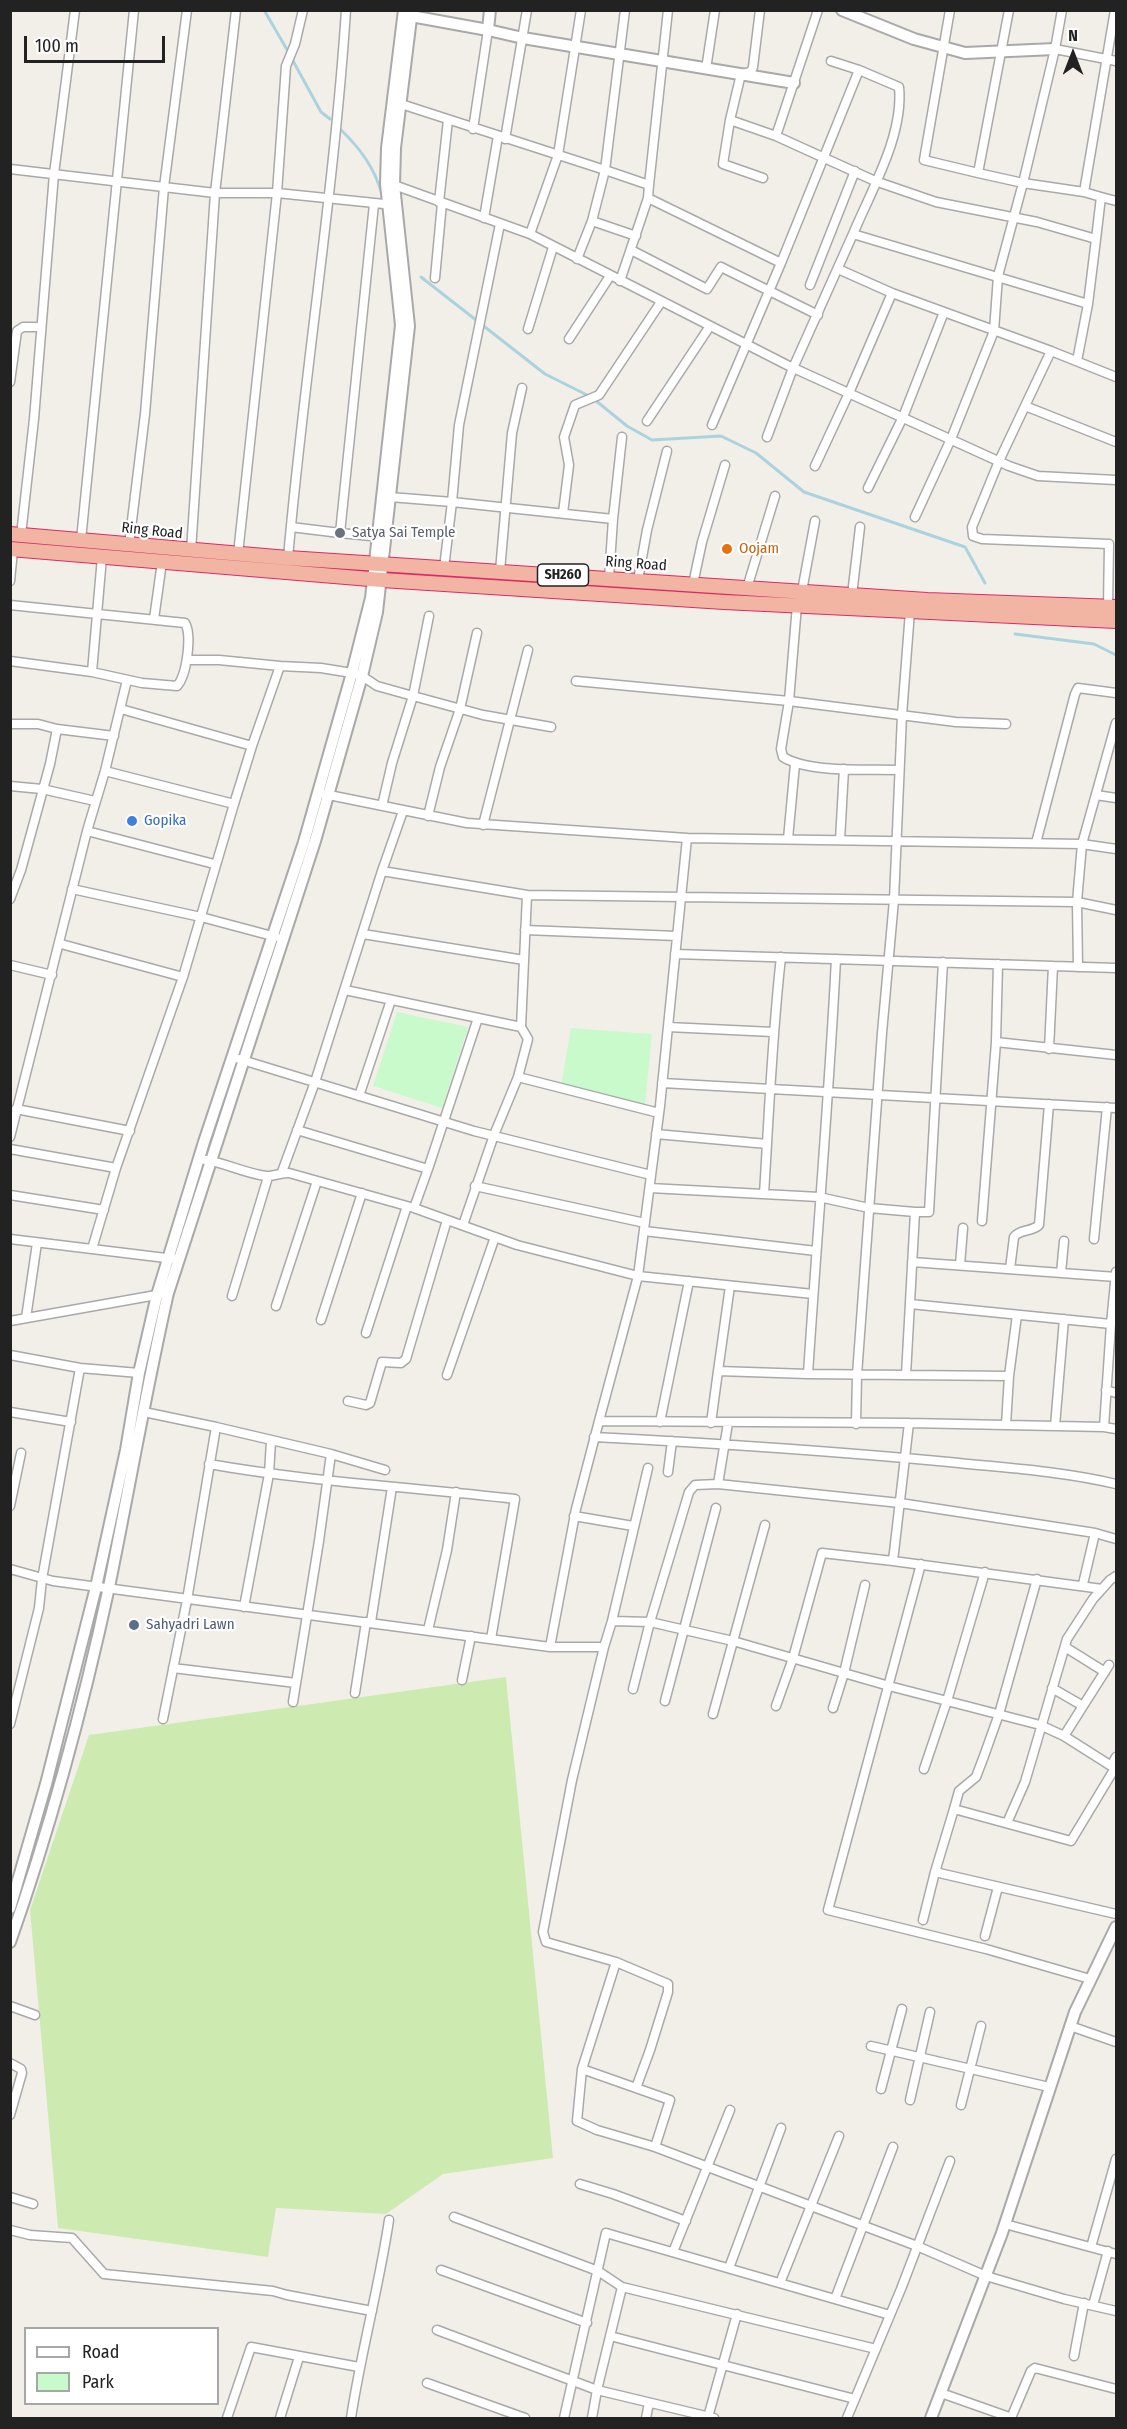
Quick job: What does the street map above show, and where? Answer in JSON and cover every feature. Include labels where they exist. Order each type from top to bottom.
[{"type":"highway","name":"Ring Road","points":[[16,534],[191,551],[852,595],[910,611],[1116,621]]},
{"type":"highway","name":"Ring Road","points":[[12,549],[378,580],[796,605],[891,604],[1112,608]]},
{"type":"street","points":[[16,534],[34,419],[54,174],[75,10]]},
{"type":"street","points":[[81,540],[134,10]]},
{"type":"street","points":[[129,545],[145,414],[164,187],[187,10]]},
{"type":"street","points":[[191,551],[215,193],[236,10]]},
{"type":"street","points":[[238,554],[277,193],[286,66],[295,44],[303,10]]},
{"type":"street","points":[[288,558],[327,198],[340,102],[346,10]]},
{"type":"street","points":[[472,129],[490,10]]},
{"type":"street","points":[[484,218],[523,38],[526,10]]},
{"type":"street","points":[[530,234],[558,155],[581,10]]},
{"type":"street","points":[[577,259],[592,221],[605,170],[625,10]]},
{"type":"street","points":[[620,281],[648,198],[668,10]]},
{"type":"street","points":[[706,69],[715,10]]},
{"type":"street","points":[[741,74],[751,72],[753,67],[760,10]]},
{"type":"street","points":[[776,136],[818,10]]},
{"type":"street","points":[[842,10],[880,27],[945,49],[965,53],[1055,49],[1116,61]]},
{"type":"street","points":[[950,10],[924,160],[1023,183],[1084,192],[1116,201]]},
{"type":"street","points":[[978,173],[1009,10]]},
{"type":"street","points":[[915,518],[951,440],[994,331],[998,276],[1015,217],[1055,49],[1062,10]]},
{"type":"street","points":[[1084,192],[1115,10]]},
{"type":"street","points":[[409,12],[523,38],[794,83]]},
{"type":"street","points":[[382,537],[401,325],[393,205],[395,148],[409,12]]},
{"type":"street","points":[[174,1259],[199,1159],[238,1058],[323,794],[357,674],[375,599],[378,563],[390,497],[409,326],[393,205],[386,184],[387,148],[409,12]]},
{"type":"street","points":[[767,437],[794,368],[891,144],[900,99],[899,87],[831,61]]},
{"type":"street","points":[[712,425],[859,70]]},
{"type":"street","points":[[741,74],[723,164],[763,178]]},
{"type":"street","points":[[401,104],[472,129],[649,184]]},
{"type":"street","points":[[435,278],[448,120]]},
{"type":"street","points":[[730,120],[776,136],[875,181],[936,202],[1015,217],[1096,239]]},
{"type":"street","points":[[10,169],[215,193],[277,193],[393,205]]},
{"type":"street","points":[[810,285],[855,171]]},
{"type":"street","points":[[394,184],[530,234],[794,368],[999,461],[1038,476],[1116,480]]},
{"type":"street","points":[[1077,361],[1088,304],[1101,197]]},
{"type":"street","points":[[648,198],[781,263]]},
{"type":"street","points":[[340,533],[374,204]]},
{"type":"street","points":[[592,221],[636,236]]},
{"type":"street","points":[[444,568],[459,425],[500,224]]},
{"type":"street","points":[[853,234],[1088,304]]},
{"type":"street","points":[[528,329],[553,247]]},
{"type":"street","points":[[631,250],[707,289],[721,267],[818,315]]},
{"type":"street","points":[[838,269],[892,293],[1116,377]]},
{"type":"street","points":[[569,339],[610,276]]},
{"type":"street","points":[[815,465],[892,293]]},
{"type":"street","points":[[563,513],[569,465],[564,437],[566,425],[575,405],[599,395],[661,302]]},
{"type":"street","points":[[868,488],[903,417],[944,312]]},
{"type":"street","points":[[647,421],[710,326]]},
{"type":"street","points":[[10,382],[17,331],[23,327],[41,327]]},
{"type":"street","points":[[1051,351],[999,461],[972,527],[973,536],[982,539],[1109,544],[1112,608]]},
{"type":"street","points":[[500,571],[512,433],[522,388]]},
{"type":"street","points":[[1025,406],[1116,442]]},
{"type":"street","points":[[609,579],[622,437]]},
{"type":"street","points":[[638,580],[647,530],[667,451]]},
{"type":"street","points":[[693,584],[702,542],[725,465]]},
{"type":"street","points":[[747,588],[775,496]]},
{"type":"street","points":[[390,497],[613,519]]},
{"type":"street","points":[[802,591],[815,521]]},
{"type":"street","points":[[291,527],[382,537]]},
{"type":"street","points":[[852,595],[860,527]]},
{"type":"street","points":[[10,581],[12,549]]},
{"type":"street","points":[[92,672],[102,557]]},
{"type":"street","points":[[154,619],[162,562]]},
{"type":"street","points":[[10,605],[154,619],[187,625],[187,660],[182,681],[177,686],[10,661]]},
{"type":"street","points":[[796,605],[789,701],[781,748],[783,757],[795,764],[844,769],[899,770]]},
{"type":"street","points":[[856,1424],[857,1375],[869,1208],[894,900],[902,715],[910,611]]},
{"type":"street","points":[[382,806],[392,763],[413,696],[429,616]]},
{"type":"street","points":[[428,816],[440,767],[460,709],[477,633]]},
{"type":"street","points":[[483,825],[508,720],[528,650]]},
{"type":"street","points":[[187,660],[219,660],[321,668],[357,674],[377,686],[460,709],[551,727]]},
{"type":"street","points":[[92,1249],[116,1168],[183,977],[214,864],[280,666]]},
{"type":"street","points":[[10,1137],[127,680]]},
{"type":"street","points":[[576,681],[789,701],[956,722],[1006,724]]},
{"type":"street","points":[[1036,843],[1078,688],[1116,693]]},
{"type":"street","points":[[121,709],[252,746]]},
{"type":"street","points":[[1078,967],[1077,902],[1082,844],[1116,723]]},
{"type":"street","points":[[10,724],[38,724],[57,729],[114,736]]},
{"type":"street","points":[[10,899],[21,870],[50,764],[57,729]]},
{"type":"street","points":[[788,840],[795,764]]},
{"type":"street","points":[[840,840],[844,769]]},
{"type":"street","points":[[105,771],[234,804]]},
{"type":"street","points":[[10,786],[42,789],[95,801]]},
{"type":"street","points":[[323,794],[483,825],[687,838],[1082,844],[1116,849]]},
{"type":"street","points":[[1096,795],[1116,798]]},
{"type":"street","points":[[282,1172],[315,1082],[403,811]]},
{"type":"street","points":[[87,831],[214,864]]},
{"type":"street","points":[[549,1647],[574,1516],[638,1276],[659,1113],[687,838]]},
{"type":"street","points":[[10,867],[21,870]]},
{"type":"street","points":[[382,871],[526,896],[1077,902],[1116,910]]},
{"type":"street","points":[[72,889],[201,917],[278,938]]},
{"type":"street","points":[[463,1225],[494,1135],[518,1077],[528,1039],[520,1027],[526,896]]},
{"type":"street","points":[[525,930],[677,936]]},
{"type":"street","points":[[363,934],[524,960]]},
{"type":"street","points":[[60,944],[183,977]]},
{"type":"street","points":[[675,954],[1116,968]]},
{"type":"street","points":[[764,1194],[773,1032],[781,957]]},
{"type":"street","points":[[808,1374],[819,1197],[829,1091],[836,958]]},
{"type":"street","points":[[650,1188],[819,1197],[869,1208],[929,1212],[943,962]]},
{"type":"street","points":[[982,1221],[996,1042],[998,964]]},
{"type":"street","points":[[10,965],[52,975]]},
{"type":"street","points":[[1049,1049],[1053,966]]},
{"type":"street","points":[[345,990],[520,1027]]},
{"type":"street","points":[[359,1095],[391,1000]]},
{"type":"street","points":[[366,1333],[411,1207],[445,1122],[478,1018]]},
{"type":"street","points":[[668,1027],[773,1032]]},
{"type":"street","points":[[996,1042],[1116,1055]]},
{"type":"street","points":[[238,1058],[445,1122],[651,1175]]},
{"type":"street","points":[[10,1942],[14,1909],[96,1587],[126,1450],[139,1373],[174,1259],[211,1160],[238,1058]]},
{"type":"street","points":[[518,1077],[659,1113]]},
{"type":"street","points":[[662,1083],[1112,1108],[1094,1239]]},
{"type":"street","points":[[1010,1269],[1014,1237],[1017,1233],[1039,1225],[1049,1104]]},
{"type":"street","points":[[16,1109],[130,1131]]},
{"type":"street","points":[[297,1130],[428,1168]]},
{"type":"street","points":[[656,1134],[767,1144]]},
{"type":"street","points":[[10,1149],[116,1168]]},
{"type":"street","points":[[199,1159],[211,1160],[268,1177],[282,1172],[317,1180],[411,1207],[517,1245],[638,1276],[813,1294]]},
{"type":"street","points":[[232,1296],[268,1177]]},
{"type":"street","points":[[276,1306],[317,1180]]},
{"type":"street","points":[[476,1186],[644,1227],[816,1251]]},
{"type":"street","points":[[321,1320],[362,1194]]},
{"type":"street","points":[[10,1195],[104,1210]]},
{"type":"street","points":[[906,1375],[915,1212]]},
{"type":"street","points":[[348,1401],[366,1405],[370,1403],[382,1362],[401,1363],[406,1359],[447,1220]]},
{"type":"street","points":[[960,1265],[963,1228]]},
{"type":"street","points":[[447,1375],[495,1237]]},
{"type":"street","points":[[10,1239],[174,1259]]},
{"type":"street","points":[[1061,1273],[1064,1241]]},
{"type":"street","points":[[26,1318],[36,1243]]},
{"type":"street","points":[[912,1262],[1116,1277]]},
{"type":"street","points":[[1104,1427],[1106,1390],[1112,1360],[1111,1324],[1114,1314],[1116,1272]]},
{"type":"street","points":[[660,1422],[689,1281]]},
{"type":"street","points":[[711,1423],[730,1286]]},
{"type":"street","points":[[10,1321],[163,1294]]},
{"type":"street","points":[[14,1909],[74,1736],[108,1588],[144,1412],[163,1294]]},
{"type":"street","points":[[910,1304],[1111,1324]]},
{"type":"street","points":[[1006,1425],[1009,1376],[1017,1315]]},
{"type":"street","points":[[1055,1426],[1064,1319]]},
{"type":"street","points":[[10,1355],[80,1368],[139,1373]]},
{"type":"street","points":[[10,1724],[39,1608],[80,1368]]},
{"type":"street","points":[[718,1371],[1009,1376]]},
{"type":"street","points":[[1106,1390],[1116,1393]]},
{"type":"street","points":[[10,1412],[71,1422]]},
{"type":"street","points":[[144,1412],[331,1454],[385,1470]]},
{"type":"street","points":[[599,1421],[909,1423],[1116,1429]]},
{"type":"street","points":[[718,1484],[728,1423]]},
{"type":"street","points":[[893,1561],[909,1423]]},
{"type":"street","points":[[163,1719],[187,1600],[216,1427]]},
{"type":"street","points":[[594,1437],[725,1444],[905,1458],[1021,1470],[1116,1484]]},
{"type":"street","points":[[244,1607],[269,1474],[271,1441]]},
{"type":"street","points":[[668,1472],[672,1441]]},
{"type":"street","points":[[10,1506],[21,1453]]},
{"type":"street","points":[[293,1702],[331,1454]]},
{"type":"street","points":[[209,1464],[327,1481],[515,1499],[491,1639]]},
{"type":"street","points":[[636,2088],[668,1992],[668,1984],[616,1962],[546,1942],[543,1932],[572,1780],[648,1468]]},
{"type":"street","points":[[633,1689],[650,1622],[689,1492],[696,1485],[718,1484],[900,1503],[1095,1533],[1116,1539]]},
{"type":"street","points":[[355,1693],[392,1487]]},
{"type":"street","points":[[428,1630],[447,1550],[456,1492]]},
{"type":"street","points":[[665,1701],[716,1508]]},
{"type":"street","points":[[574,1516],[633,1526]]},
{"type":"street","points":[[713,1714],[765,1525]]},
{"type":"street","points":[[1083,1584],[1095,1533]]},
{"type":"street","points":[[776,1706],[794,1658],[822,1553],[1102,1588]]},
{"type":"street","points":[[921,1564],[828,1910],[986,1949],[1090,1980]]},
{"type":"street","points":[[10,1569],[42,1580],[187,1600],[549,1647],[604,1647]]},
{"type":"street","points":[[924,1768],[947,1701],[985,1572]]},
{"type":"street","points":[[1007,1823],[1025,1782],[1067,1639],[1093,1599],[1116,1576]]},
{"type":"street","points":[[923,1920],[961,1787],[976,1777],[999,1714],[1037,1579]]},
{"type":"street","points":[[833,1708],[866,1585]]},
{"type":"street","points":[[612,1621],[650,1622],[733,1641],[890,1686],[1040,1725],[1064,1736],[1114,1768]]},
{"type":"street","points":[[462,1680],[471,1636]]},
{"type":"street","points":[[1064,1736],[1107,1668],[1065,1647]]},
{"type":"street","points":[[173,1668],[296,1683]]},
{"type":"street","points":[[1052,1688],[1083,1706]]},
{"type":"street","points":[[954,1809],[1071,1841],[1114,1768],[1116,1757]]},
{"type":"street","points":[[935,1872],[1116,1914]]},
{"type":"street","points":[[985,1936],[998,1887]]},
{"type":"street","points":[[931,2418],[1005,2224],[1070,2026],[1116,1928]]},
{"type":"street","points":[[616,1962],[582,2069],[577,2121],[597,2130],[655,2147],[917,2246],[986,2276],[1064,2300],[1116,2311]]},
{"type":"street","points":[[10,2006],[35,2015]]},
{"type":"street","points":[[881,2089],[902,2009]]},
{"type":"street","points":[[910,2100],[930,2012]]},
{"type":"street","points":[[961,2105],[981,2026]]},
{"type":"street","points":[[1070,2026],[1116,2042]]},
{"type":"street","points":[[871,2046],[1049,2087]]},
{"type":"street","points":[[10,2063],[21,2068],[22,2073],[10,2115]]},
{"type":"street","points":[[582,2069],[670,2100],[655,2147]]},
{"type":"street","points":[[673,2252],[730,2110]]},
{"type":"street","points":[[729,2268],[781,2128]]},
{"type":"street","points":[[780,2283],[839,2136]]},
{"type":"street","points":[[835,2299],[893,2147]]},
{"type":"street","points":[[1091,2247],[1116,2159]]},
{"type":"street","points":[[847,2418],[950,2161]]},
{"type":"street","points":[[580,2184],[686,2221]]},
{"type":"street","points":[[10,2197],[33,2204]]},
{"type":"street","points":[[454,2217],[598,2271],[622,2287],[876,2349]]},
{"type":"street","points":[[351,2418],[389,2220]]},
{"type":"street","points":[[1005,2224],[1112,2252],[1089,2304],[1074,2356]]},
{"type":"street","points":[[10,2230],[30,2235],[72,2238],[104,2274],[273,2291],[372,2311]]},
{"type":"street","points":[[564,2418],[606,2233],[890,2315]]},
{"type":"street","points":[[441,2270],[587,2323]]},
{"type":"street","points":[[592,2418],[622,2287]]},
{"type":"street","points":[[437,2330],[597,2390],[711,2418],[737,2314]]},
{"type":"street","points":[[610,2336],[855,2400]]},
{"type":"street","points":[[227,2418],[250,2347],[359,2367]]},
{"type":"street","points":[[280,2418],[299,2357]]},
{"type":"street","points":[[941,2393],[1012,2418],[1031,2371],[1035,2368],[1116,2389]]},
{"type":"street","points":[[427,2383],[525,2418]]},
{"type":"street","points":[[646,2418],[649,2403]]},
{"type":"green space","points":[[397,1012],[468,1027],[442,1108],[373,1086]]},
{"type":"green space","points":[[571,1028],[652,1034],[645,1105],[561,1086]]},
{"type":"green space","points":[[506,1677],[553,2158],[443,2174],[386,2214],[276,2208],[268,2257],[58,2228],[30,1910],[89,1735]]},
{"type":"waterway","points":[[264,10],[289,53]]},
{"type":"waterway","points":[[292,59],[321,112],[330,119]]},
{"type":"waterway","points":[[340,129],[366,158],[382,194]]},
{"type":"waterway","points":[[421,277],[545,374],[589,396]]},
{"type":"waterway","points":[[595,400],[627,426],[652,440],[721,436],[756,453],[804,492],[965,547],[985,583]]},
{"type":"waterway","points":[[1015,634],[1094,644],[1116,655]]},
{"type":"place","name":"Satya Sai Temple","points":[[340,533]]},
{"type":"place","name":"Oojam","points":[[727,549]]},
{"type":"place","name":"Gopika","points":[[132,821]]},
{"type":"place","name":"Sahyadri Lawn","points":[[134,1625]]}]
